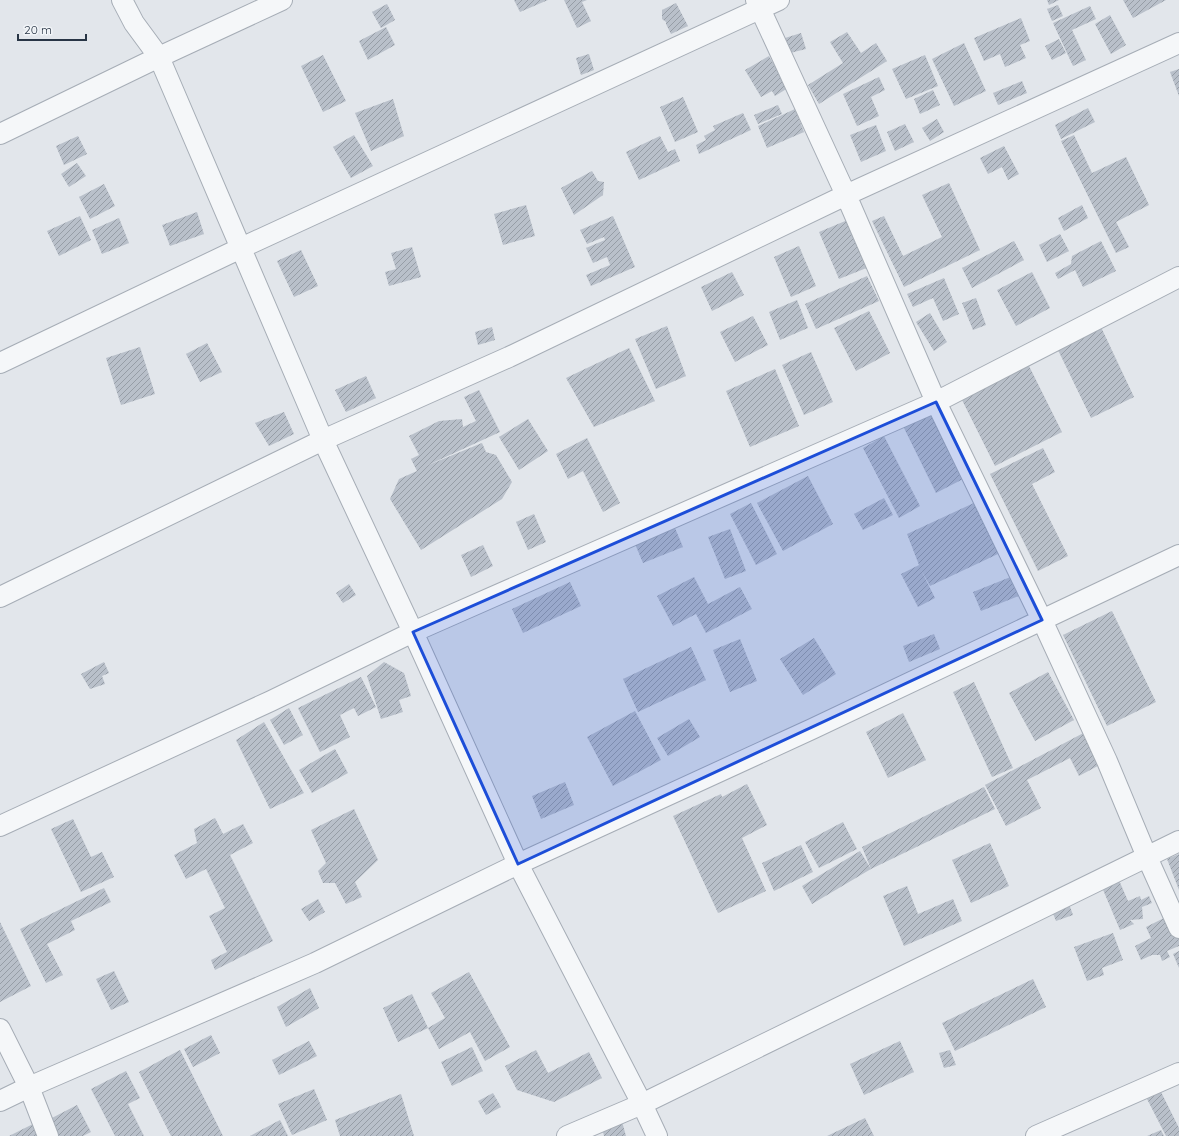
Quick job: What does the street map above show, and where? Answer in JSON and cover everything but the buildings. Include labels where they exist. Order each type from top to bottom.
[{"type":"street","points":[[122,0],[134,23],[160,56],[323,440],[413,632],[518,864],[642,1104],[657,1136]]},
{"type":"street","points":[[0,134],[160,56],[282,0]]},
{"type":"street","points":[[0,363],[759,4],[779,0]]},
{"type":"street","points":[[759,4],[846,195],[936,402],[1042,620],[1107,761],[1147,857],[1179,928]]},
{"type":"street","points":[[0,597],[323,440],[509,357],[846,195],[1179,43]]},
{"type":"street","points":[[0,826],[271,701],[413,632],[936,402],[1179,277]]},
{"type":"street","points":[[0,1101],[315,963],[518,864],[812,729],[1179,555]]},
{"type":"street","points":[[567,1136],[642,1104],[1179,841]]},
{"type":"street","points":[[0,1029],[29,1087],[48,1136]]},
{"type":"street","points":[[1036,1136],[1179,1073]]},
{"type":"highlighted area","points":[[936,402],[1042,620],[518,864],[413,632]]}]
